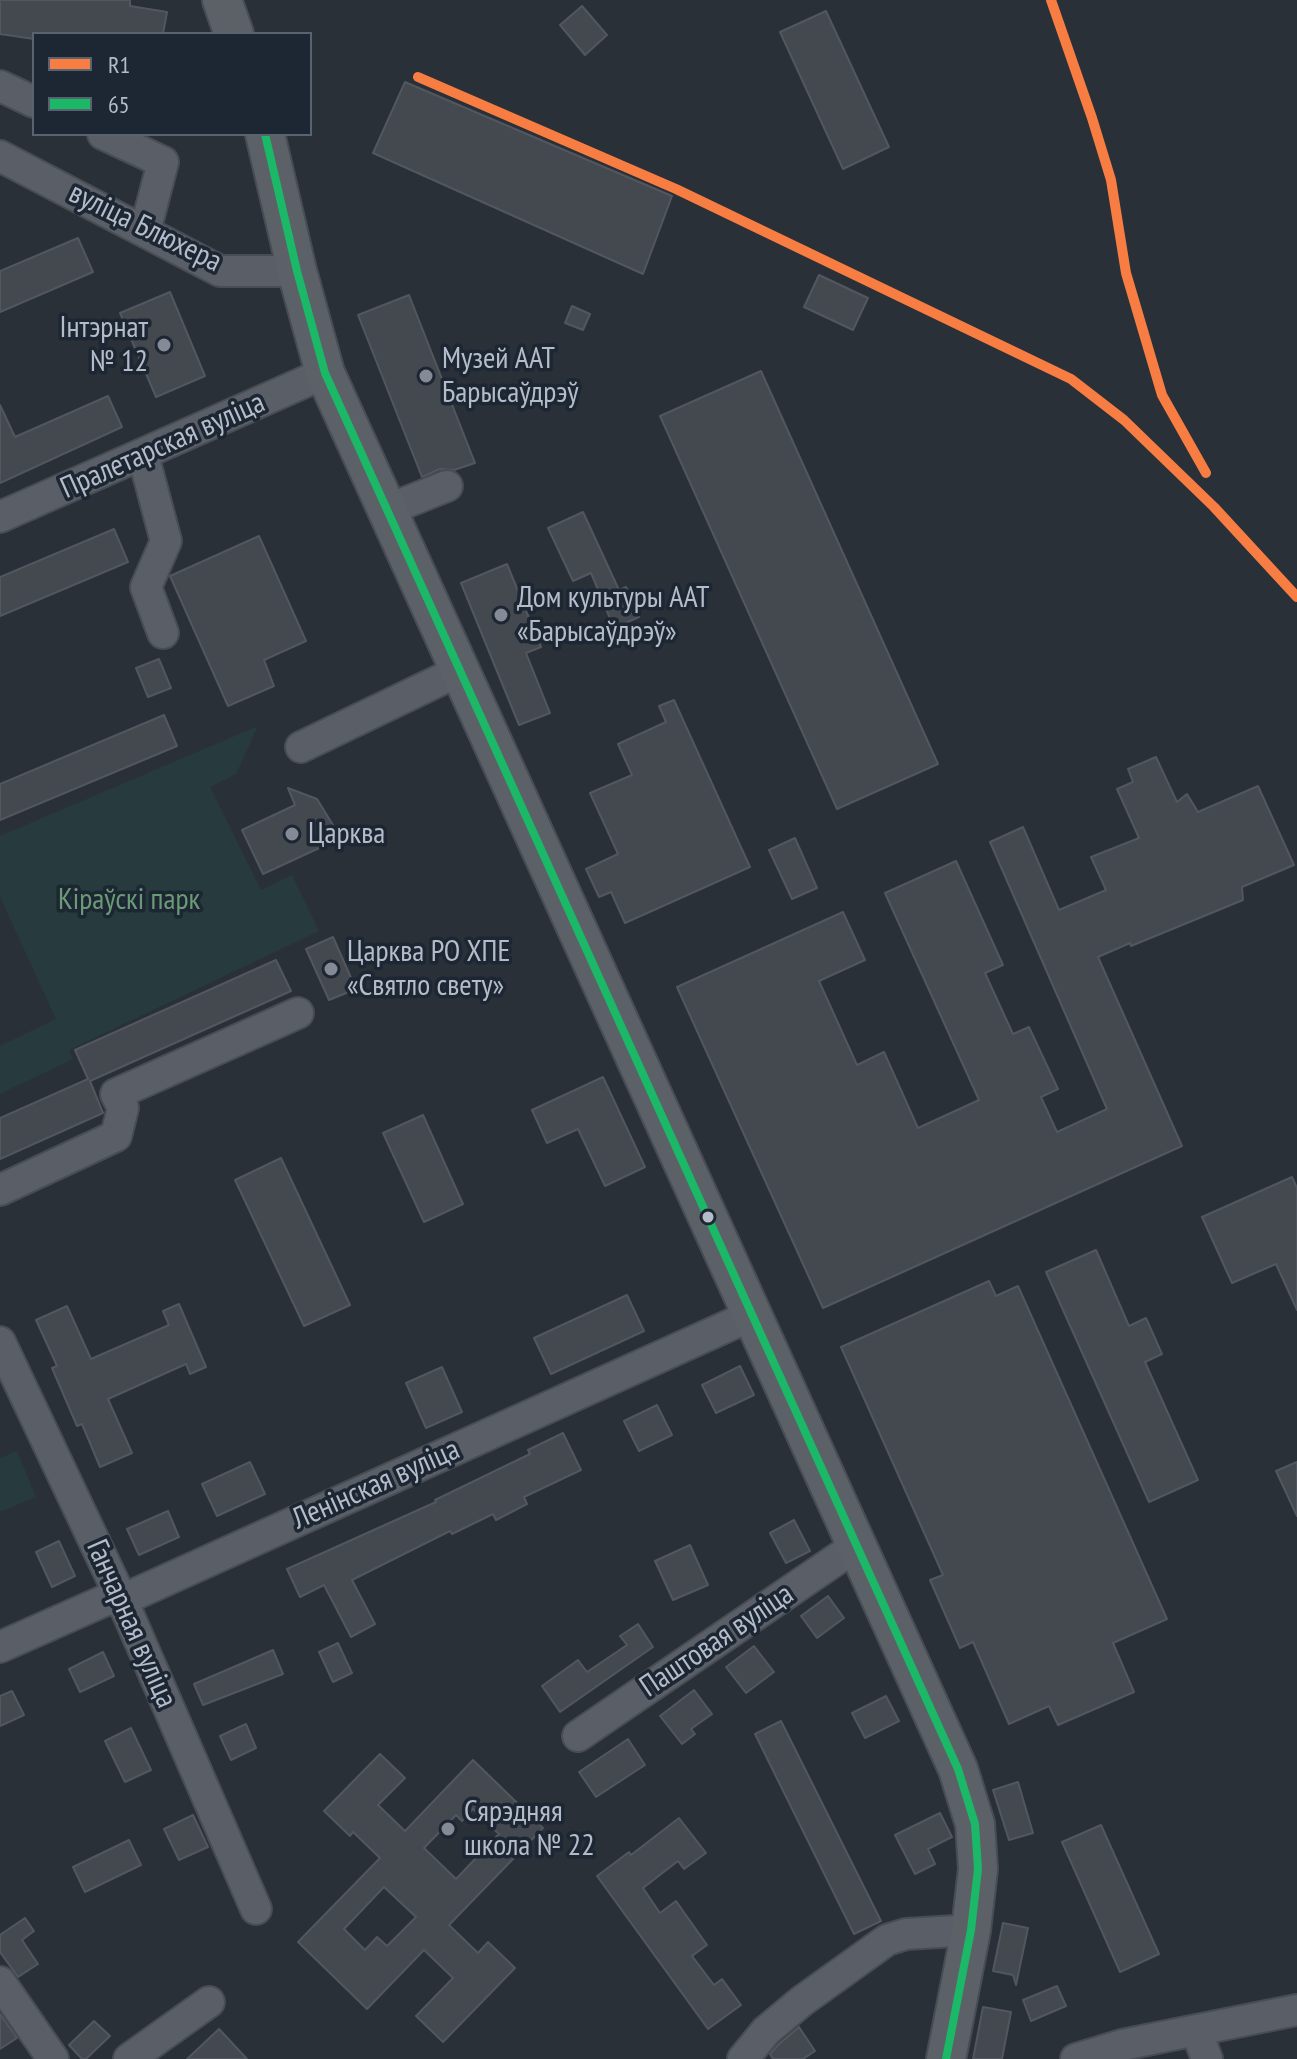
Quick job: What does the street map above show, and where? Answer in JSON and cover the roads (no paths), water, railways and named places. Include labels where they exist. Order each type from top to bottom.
[{"type":"main road","points":[[222,0],[233,32]]},
{"type":"main road","points":[[265,136],[325,373],[958,1769],[975,1824],[978,1869],[971,1930],[946,2059]]},
{"type":"street","points":[[0,86],[32,101]]},
{"type":"street","points":[[107,136],[163,162],[145,231]]},
{"type":"street","name":"вуліца Блюхера","points":[[0,156],[220,271],[297,271]]},
{"type":"street","name":"Пралетарская вуліца","points":[[0,517],[325,373]]},
{"type":"street","points":[[143,455],[166,541],[146,587],[163,633]]},
{"type":"street","points":[[387,510],[447,486]]},
{"type":"street","points":[[301,747],[459,671]]},
{"type":"street","points":[[0,1190],[116,1136],[123,1108],[116,1094],[298,1013]]},
{"type":"street","name":"Ленінская вуліца","points":[[0,1647],[106,1600],[122,1600],[750,1316]]},
{"type":"street","name":"Ганчарная вуліца","points":[[0,1342],[10,1389],[122,1600],[256,1909]]},
{"type":"street","name":"Паштовая вуліца","points":[[578,1736],[856,1546]]},
{"type":"street","points":[[743,2059],[766,2031],[802,2001],[887,1940],[906,1934],[971,1930]]},
{"type":"street","points":[[0,1982],[53,2059]]},
{"type":"street","points":[[129,2059],[209,2002]]},
{"type":"street","points":[[1076,2059],[1122,2045],[1297,2010]]},
{"type":"street","points":[[1196,2030],[1207,2059]]},
{"type":"place","name":"Інтэрнат № 12","points":[[164,345]]},
{"type":"place","name":"Музей ААТ Барысаўдрэў","points":[[426,376]]},
{"type":"place","name":"Дом культуры ААТ «Барысаўдрэў»","points":[[501,615]]},
{"type":"place","name":"Царква","points":[[292,834]]},
{"type":"place","name":"Царква РО ХПЕ «Святло свету»","points":[[331,969]]},
{"type":"place","name":"Сярэдняя школа № 22","points":[[448,1829]]},
{"type":"park label","name":"Кіраўскі парк","points":[[129,900]]}]
